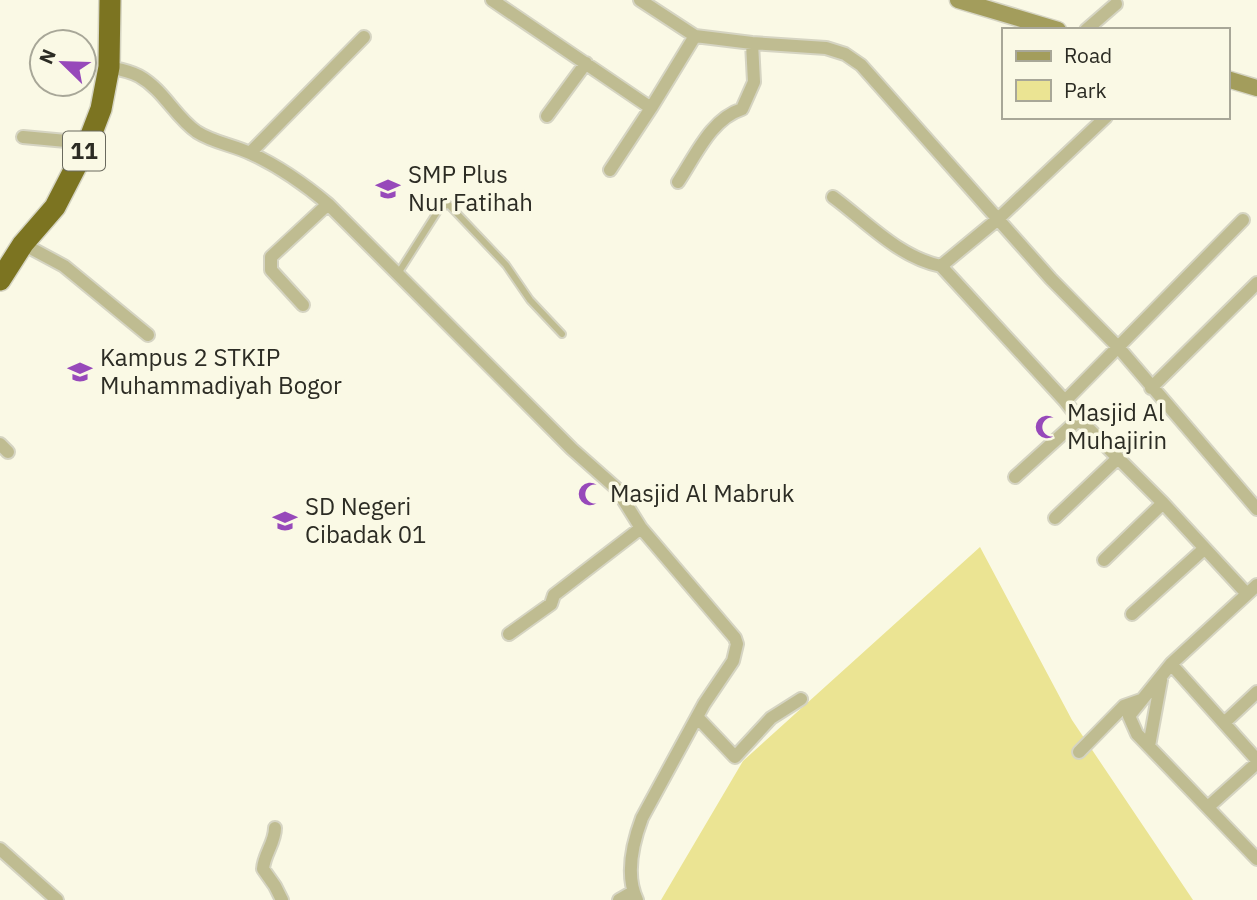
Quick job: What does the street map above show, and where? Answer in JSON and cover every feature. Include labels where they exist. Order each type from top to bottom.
[{"type":"highway","name":"11","points":[[2,275],[23,244],[55,207],[88,143],[101,109],[109,67],[110,0]]},
{"type":"main road","points":[[958,0],[1051,28]]},
{"type":"main road","points":[[1229,80],[1257,88]]},
{"type":"street","points":[[492,0],[651,108]]},
{"type":"street","points":[[640,0],[695,36],[826,48],[845,54],[861,65],[1051,279],[1118,347],[1257,509]]},
{"type":"street","points":[[1088,28],[1116,4]]},
{"type":"street","points":[[610,170],[695,36]]},
{"type":"street","points":[[250,153],[364,37]]},
{"type":"street","points":[[678,182],[714,127],[732,112],[743,109],[754,82],[752,43]]},
{"type":"street","points":[[547,116],[586,64]]},
{"type":"street","points":[[109,67],[139,76],[155,87],[197,132],[250,153],[293,176],[328,204],[399,272],[572,449],[617,488],[641,528],[735,638],[737,644],[733,661],[697,717],[646,810],[635,836],[631,875],[635,896],[619,900]]},
{"type":"street","points":[[941,266],[998,219],[1105,119]]},
{"type":"street","points":[[23,137],[88,143]]},
{"type":"street","points":[[833,197],[876,232],[919,261],[941,266],[1079,419],[1163,503],[1204,549],[1252,589],[1171,664],[1129,716],[1137,734],[1257,859]]},
{"type":"street","points":[[303,305],[271,270],[271,257],[328,204]]},
{"type":"street","points":[[1065,401],[1243,220]]},
{"type":"street","points":[[23,244],[64,266],[148,335]]},
{"type":"street","points":[[1151,388],[1257,283]]},
{"type":"street","points":[[1014,477],[1079,419]]},
{"type":"street","points":[[1055,518],[1118,458]]},
{"type":"street","points":[[1104,559],[1163,503]]},
{"type":"street","points":[[509,634],[551,604],[554,595],[641,528]]},
{"type":"street","points":[[1132,614],[1204,549]]},
{"type":"street","points":[[1171,664],[1257,761],[1208,807]]},
{"type":"street","points":[[1149,746],[1162,676]]},
{"type":"street","points":[[1224,723],[1257,692]]},
{"type":"street","points":[[697,717],[735,757],[771,718],[800,699]]},
{"type":"street","points":[[1079,752],[1124,706],[1141,700]]},
{"type":"street","points":[[275,828],[275,836],[264,860],[263,869],[282,900]]},
{"type":"street","points":[[0,849],[57,900]]},
{"type":"lane","points":[[399,272],[441,206],[449,205],[506,265],[530,300],[562,334]]},
{"type":"green space","points":[[980,547],[1072,720],[1193,900],[661,900],[743,761]]},
{"type":"place","name":"SMP Plus Nur Fatihah","points":[[388,189]]},
{"type":"place","name":"Kampus 2 STKIP Muhammadiyah Bogor","points":[[80,372]]},
{"type":"place","name":"Masjid Al Muhajirin","points":[[1047,427]]},
{"type":"place","name":"Masjid Al Mabruk","points":[[590,494]]},
{"type":"place","name":"SD Negeri Cibadak 01","points":[[285,521]]}]
